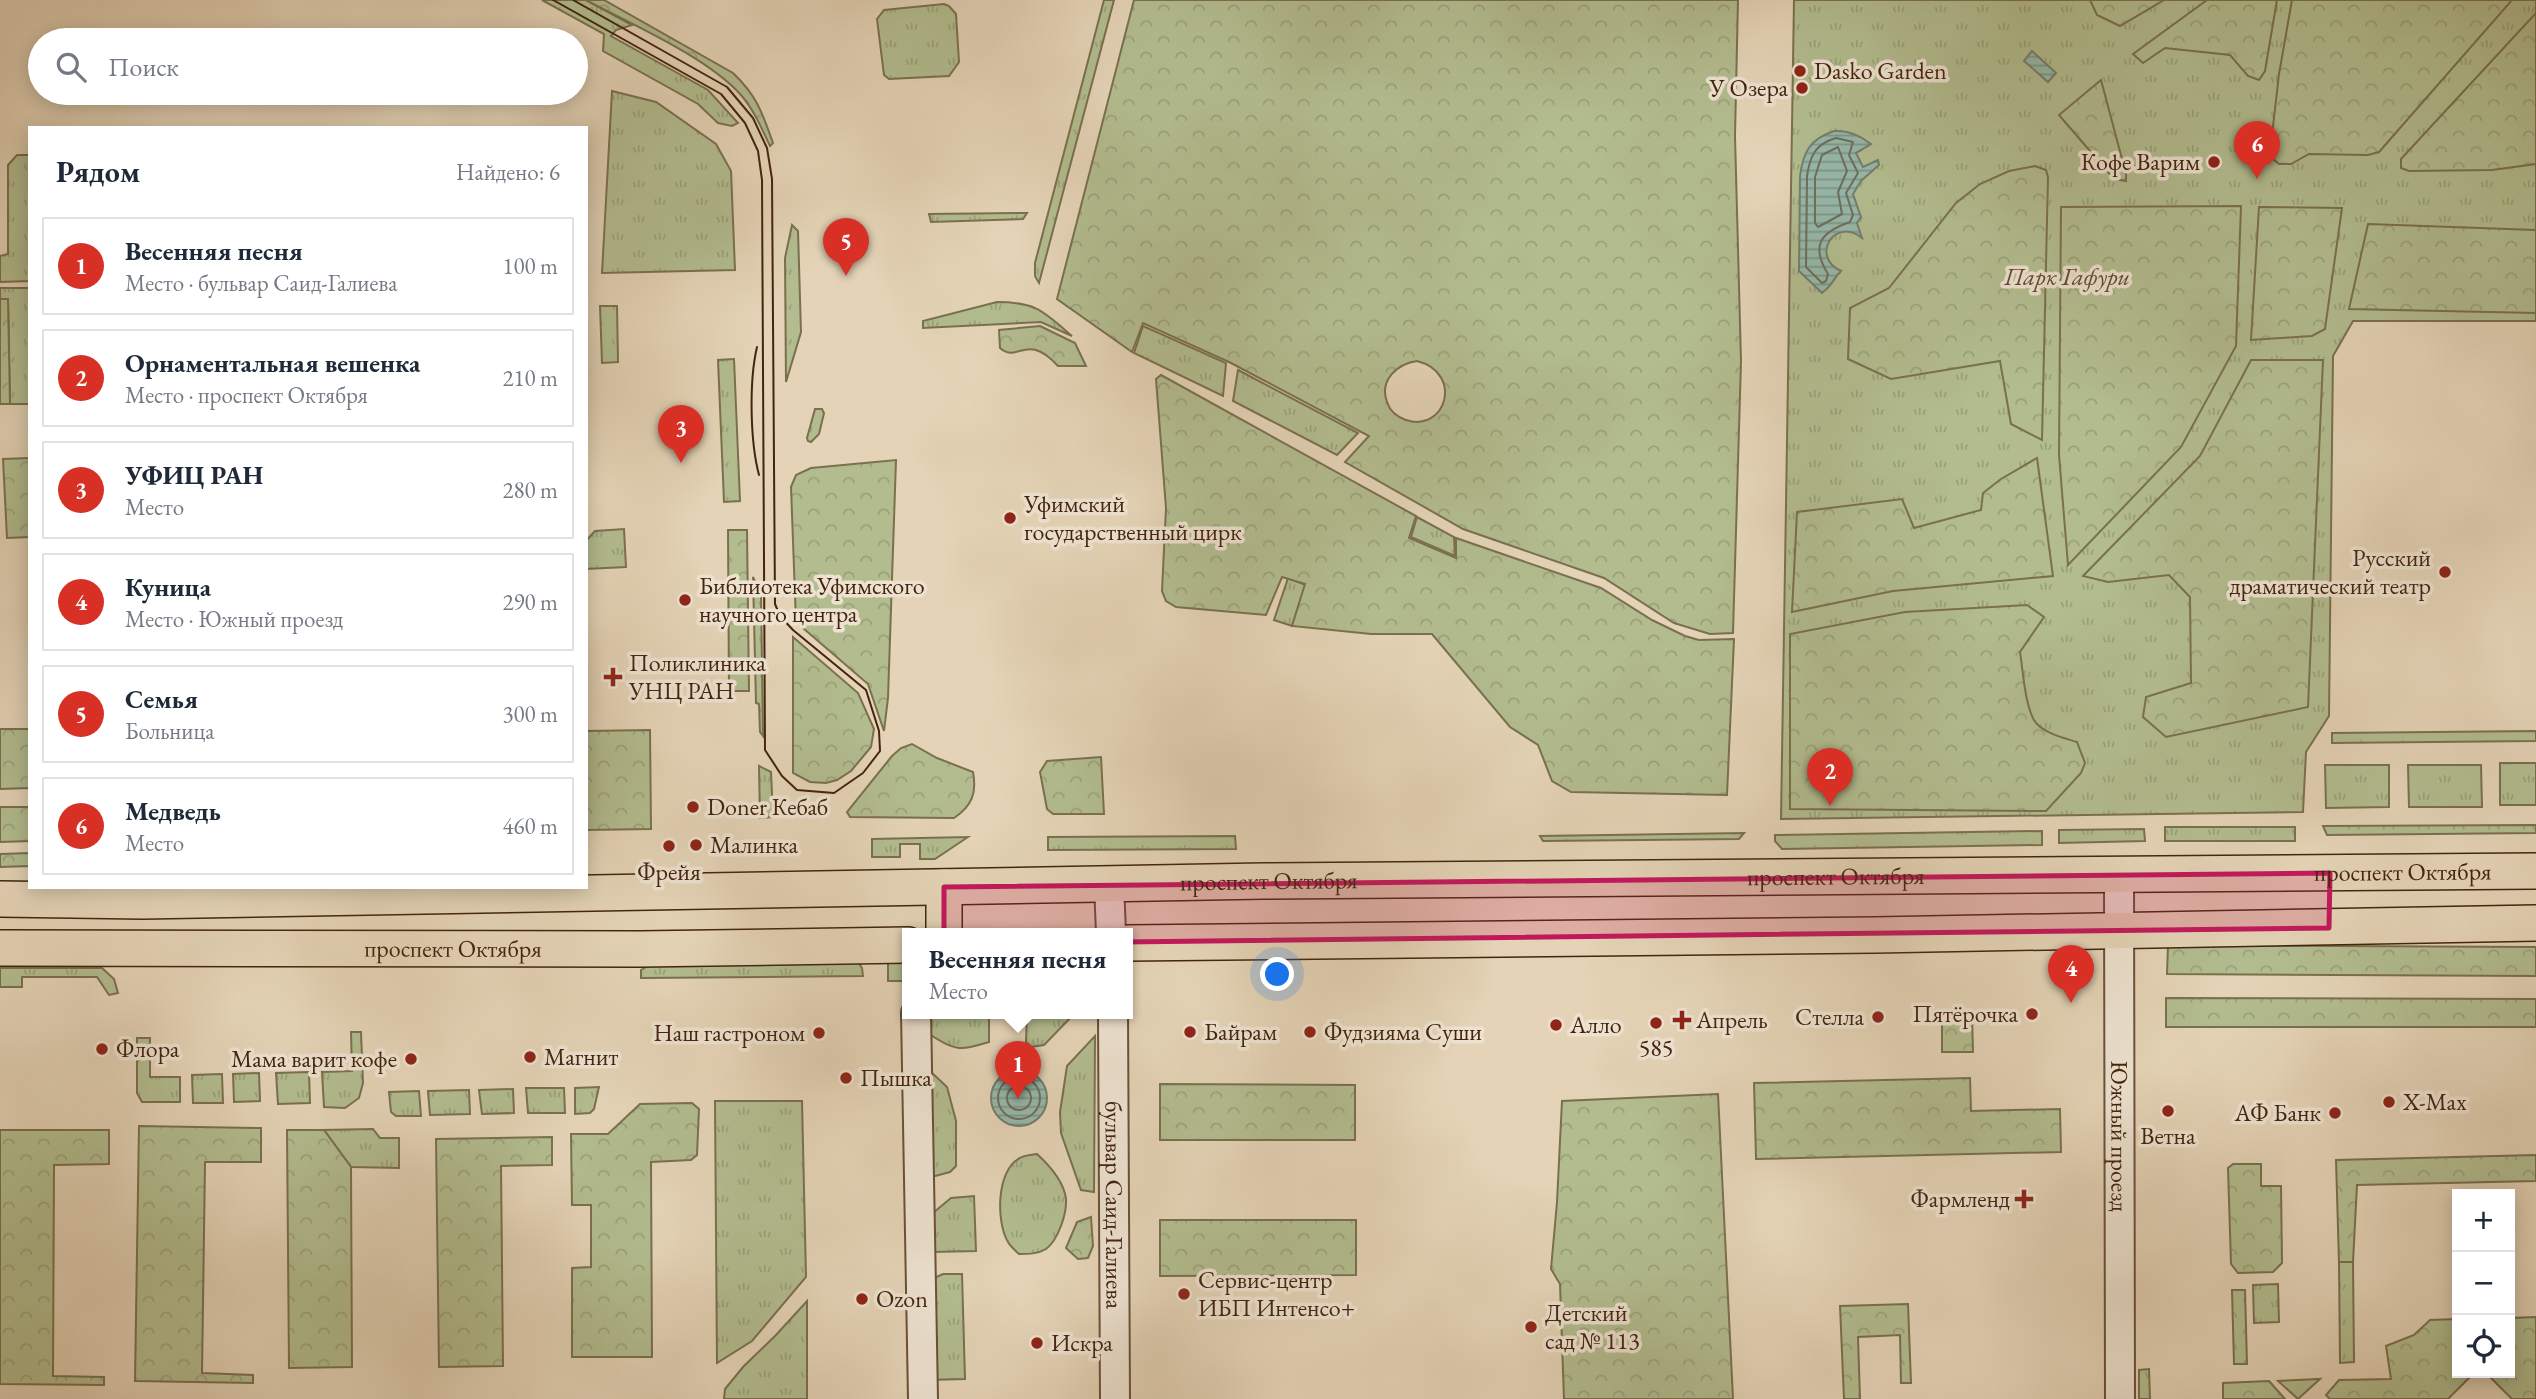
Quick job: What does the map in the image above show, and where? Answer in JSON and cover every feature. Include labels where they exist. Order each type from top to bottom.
[{"type":"main road","name":"проспект Октября","points":[[0,899],[142,901],[1109,884],[2536,871]]},
{"type":"main road","points":[[2329,928],[2330,873]]},
{"type":"main road","points":[[1875,876],[1875,935]]},
{"type":"main road","points":[[944,887],[944,928]]},
{"type":"main road","points":[[530,894],[531,949]]},
{"type":"main road","points":[[1133,943],[1875,935],[2536,923]]},
{"type":"main road","name":"проспект Октября","points":[[0,948],[531,949],[902,945]]},
{"type":"street","name":"Южный проезд","points":[[2119,874],[2120,1399]]},
{"type":"street","points":[[1109,884],[1111,928]]},
{"type":"street","points":[[916,1019],[923,1399]]},
{"type":"street","name":"бульвар Саид-Галиева","points":[[1113,1019],[1115,1399]]},
{"type":"highlighted area","points":[[2330,873],[2329,928],[944,944],[944,887]]},
{"type":"green space","points":[[542,0],[586,0],[632,25],[616,30],[611,36],[708,90],[738,123],[732,126],[718,123],[698,104],[603,51],[604,34]]},
{"type":"green space","points":[[586,0],[604,0],[733,73],[758,105],[773,143],[770,146],[741,95],[709,68],[668,42]]},
{"type":"green space","points":[[1104,0],[1114,0],[1039,283],[1035,276],[1035,263]]},
{"type":"green space","points":[[1134,0],[1738,0],[1735,136],[1741,361],[1733,633],[1710,634],[1674,623],[1604,578],[1463,529],[1345,462],[1369,436],[1229,362],[1143,323],[1132,352],[1057,299]],"holes":[[[1417,361],[1432,368],[1441,377],[1445,388],[1444,400],[1439,410],[1431,418],[1420,422],[1406,420],[1392,411],[1385,394],[1392,374],[1397,369]]]},
{"type":"green space","name":"Парк Гафури","points":[[1794,0],[2536,0],[2536,321],[2353,321],[2333,356],[2329,716],[2306,752],[2303,812],[1781,819]]},
{"type":"green space","points":[[2090,0],[2164,0],[2120,26],[2097,15]]},
{"type":"green space","points":[[2207,0],[2277,0],[2265,71],[2259,80],[2248,76],[2230,55],[2165,48],[2143,63],[2133,54]]},
{"type":"green space","points":[[2292,0],[2512,0],[2379,152],[2368,155],[2309,154],[2291,164],[2279,164],[2271,157],[2271,144],[2279,74]]},
{"type":"green space","points":[[944,4],[956,14],[959,62],[949,76],[889,79],[884,75],[877,19],[884,10]]},
{"type":"green space","points":[[2536,13],[2536,164],[2492,170],[2409,171],[2401,168],[2401,159]]},
{"type":"green space","points":[[2101,80],[2126,181],[2114,179],[2059,115]]},
{"type":"green space","points":[[612,91],[656,102],[716,144],[731,171],[735,270],[602,273]]},
{"type":"green space","points":[[17,155],[28,155],[28,281],[0,282],[0,256],[8,254],[8,165]]},
{"type":"green space","points":[[2035,166],[2046,170],[2048,177],[2042,440],[2011,424],[2000,361],[1891,379],[1848,359],[1850,308],[1889,288],[1956,203],[1980,184],[2009,171]]},
{"type":"green space","points":[[2241,206],[2236,346],[2181,447],[2068,565],[2059,455],[2061,207]]},
{"type":"green space","points":[[2259,207],[2342,208],[2325,329],[2312,336],[2251,340]]},
{"type":"green space","points":[[1027,213],[1023,219],[931,222],[929,214]]},
{"type":"green space","points":[[2368,224],[2536,230],[2536,313],[2349,309]]},
{"type":"green space","points":[[792,225],[798,231],[801,332],[786,382],[785,258]]},
{"type":"green space","points":[[0,288],[28,288],[28,404],[10,404],[8,300],[0,299]]},
{"type":"green space","points":[[0,299],[8,299],[10,404],[0,404]]},
{"type":"green space","points":[[997,302],[1030,306],[1054,320],[1072,336],[1041,322],[923,328],[923,321]]},
{"type":"green space","points":[[600,306],[617,306],[618,362],[602,363]]},
{"type":"green space","points":[[1040,326],[1075,343],[1086,366],[1058,366],[1038,351],[1030,349],[1012,353],[1000,348],[999,330]]},
{"type":"green space","points":[[1143,326],[1226,363],[1223,396],[1134,353]]},
{"type":"green space","points":[[734,359],[740,501],[724,502],[718,360]]},
{"type":"green space","points":[[2251,360],[2323,360],[2308,707],[2166,737],[2143,717],[2146,697],[2191,683],[2190,597],[2169,575],[2108,582],[2083,576],[2200,456]]},
{"type":"green space","points":[[1238,370],[1358,433],[1337,455],[1233,401]]},
{"type":"green space","points":[[1161,375],[1416,516],[1409,538],[1456,558],[1456,538],[1601,588],[1652,620],[1685,636],[1699,640],[1734,639],[1727,795],[1571,792],[1552,781],[1538,745],[1510,727],[1432,634],[1371,634],[1292,626],[1305,584],[1282,577],[1266,615],[1176,607],[1166,601],[1162,591],[1166,508],[1156,379]]},
{"type":"green space","points":[[815,409],[822,409],[824,413],[819,434],[811,442],[807,438]]},
{"type":"green space","points":[[28,458],[28,537],[7,538],[3,459]]},
{"type":"green space","points":[[2037,458],[2053,576],[1893,591],[1792,612],[1797,512],[1902,499],[1914,528],[1981,510],[1983,493]]},
{"type":"green space","points":[[896,460],[888,698],[884,731],[868,684],[796,622],[791,487],[796,475],[811,468]]},
{"type":"green space","points":[[1417,517],[1454,537],[1455,556],[1411,537]]},
{"type":"green space","points":[[624,529],[626,567],[588,569],[588,539],[595,531]]},
{"type":"green space","points":[[728,530],[747,530],[749,691],[729,691]]},
{"type":"green space","points":[[753,577],[761,594],[763,736],[760,732],[759,704],[756,703]]},
{"type":"green space","points":[[1288,578],[1306,585],[1292,626],[1274,620]]},
{"type":"green space","points":[[2027,605],[2044,617],[2020,652],[2029,709],[2040,727],[2077,742],[2085,763],[2081,773],[2046,811],[1790,809],[1790,634],[1905,612]]},
{"type":"green space","points":[[793,637],[858,693],[874,729],[871,747],[851,771],[826,783],[810,782],[793,773]]},
{"type":"green space","points":[[0,729],[28,729],[28,788],[0,789]]},
{"type":"green space","points":[[650,730],[651,829],[588,830],[588,731]]},
{"type":"green space","points":[[2536,731],[2536,741],[2332,743],[2332,733]]},
{"type":"green space","points":[[912,744],[937,758],[973,772],[972,798],[965,809],[954,818],[850,817],[847,812],[892,756],[901,748]]},
{"type":"green space","points":[[1101,757],[1104,814],[1053,814],[1047,809],[1040,772],[1047,761]]},
{"type":"green space","points":[[2500,763],[2536,763],[2536,805],[2500,805]]},
{"type":"green space","points":[[2325,765],[2389,765],[2389,807],[2326,808]]},
{"type":"green space","points":[[2408,765],[2481,765],[2482,807],[2409,807]]},
{"type":"green space","points":[[759,766],[771,772],[773,817],[760,818]]},
{"type":"green space","points":[[0,807],[28,807],[28,841],[0,842]]},
{"type":"green space","points":[[2536,825],[2536,833],[2327,835],[2323,826]]},
{"type":"green space","points":[[2165,827],[2295,827],[2295,841],[2165,841]]},
{"type":"green space","points":[[2144,829],[2145,841],[2059,843],[2059,830]]},
{"type":"green space","points":[[2042,831],[2042,845],[1782,849],[1775,841],[1775,835]]},
{"type":"green space","points":[[1744,833],[1739,839],[1543,841],[1540,836]]},
{"type":"green space","points":[[1235,836],[1236,849],[1048,850],[1048,837]]},
{"type":"green space","points":[[968,837],[935,859],[920,859],[920,844],[900,844],[900,857],[872,857],[872,839]]},
{"type":"green space","points":[[28,853],[28,866],[0,867],[0,854]]},
{"type":"green space","points":[[2168,945],[2536,947],[2536,976],[2167,974]]},
{"type":"green space","points":[[858,962],[863,976],[641,978],[641,970],[650,965]]},
{"type":"green space","points":[[888,963],[902,963],[902,981],[888,981]]},
{"type":"green space","points":[[0,968],[102,968],[114,979],[118,993],[109,995],[97,977],[22,977],[22,987],[0,987]]},
{"type":"green space","points":[[2166,998],[2536,999],[2536,1027],[2166,1027]]},
{"type":"green space","points":[[1942,1013],[1972,1013],[1973,1052],[1942,1052]]},
{"type":"green space","points":[[925,1019],[989,1019],[989,1042],[970,1047],[958,1048],[945,1044],[929,1034]]},
{"type":"green space","points":[[1027,1019],[1069,1019],[1044,1045],[1031,1047],[1026,1042]]},
{"type":"green space","points":[[351,1032],[361,1032],[363,1083],[359,1098],[345,1108],[324,1107],[322,1072],[352,1071]]},
{"type":"green space","points":[[1095,1036],[1094,1192],[1081,1190],[1061,1133],[1060,1112],[1067,1066]]},
{"type":"green space","points":[[137,1038],[150,1038],[150,1077],[180,1077],[180,1102],[142,1102],[137,1093]]},
{"type":"green space","points":[[930,1071],[947,1087],[956,1121],[956,1166],[950,1172],[924,1179]]},
{"type":"green space","points":[[309,1072],[310,1103],[278,1104],[276,1073]]},
{"type":"green space","points":[[259,1073],[260,1101],[234,1102],[233,1074]]},
{"type":"green space","points":[[222,1074],[223,1103],[193,1103],[192,1075]]},
{"type":"green space","points":[[1970,1078],[1971,1111],[2060,1109],[2061,1152],[1756,1159],[1754,1083]]},
{"type":"green space","points":[[1160,1084],[1355,1085],[1355,1140],[1160,1140]]},
{"type":"green space","points":[[599,1087],[594,1109],[590,1113],[575,1114],[575,1088]]},
{"type":"green space","points":[[526,1088],[564,1088],[565,1113],[528,1113]]},
{"type":"green space","points":[[513,1089],[514,1113],[482,1114],[479,1090]]},
{"type":"green space","points":[[469,1090],[470,1114],[430,1115],[428,1091]]},
{"type":"green space","points":[[419,1091],[421,1116],[396,1116],[391,1112],[389,1092]]},
{"type":"green space","points":[[1718,1094],[1733,1399],[1564,1399],[1560,1284],[1551,1269],[1562,1101]]},
{"type":"green space","points":[[715,1101],[802,1101],[806,1277],[752,1341],[717,1363]]},
{"type":"green space","points":[[692,1103],[699,1109],[697,1155],[691,1160],[651,1162],[652,1357],[572,1357],[572,1268],[591,1267],[591,1205],[572,1205],[571,1134],[608,1134],[640,1104]]},
{"type":"green space","points":[[139,1126],[261,1128],[261,1162],[205,1162],[202,1373],[253,1375],[253,1383],[135,1381]]},
{"type":"green space","points":[[373,1129],[380,1138],[399,1138],[399,1168],[351,1167],[324,1130]]},
{"type":"green space","points":[[0,1130],[109,1130],[109,1164],[54,1165],[53,1376],[104,1377],[104,1385],[0,1384]]},
{"type":"green space","points":[[287,1130],[324,1130],[351,1167],[352,1367],[289,1368]]},
{"type":"green space","points":[[552,1137],[552,1165],[501,1166],[503,1366],[439,1367],[436,1139]]},
{"type":"green space","points":[[1037,1154],[1062,1186],[1066,1199],[1065,1212],[1058,1233],[1046,1249],[1036,1253],[1019,1254],[1008,1242],[1001,1222],[1002,1185],[1012,1164],[1022,1157]]},
{"type":"green space","points":[[2536,1155],[2536,1181],[2357,1185],[2353,1262],[2339,1262],[2336,1160]]},
{"type":"green space","points":[[2233,1164],[2261,1164],[2261,1186],[2281,1186],[2282,1263],[2273,1272],[2238,1273],[2231,1264],[2228,1168]]},
{"type":"green space","points":[[974,1196],[976,1251],[932,1252],[933,1213],[951,1198]]},
{"type":"green space","points":[[1091,1217],[1093,1246],[1088,1258],[1078,1259],[1066,1248],[1077,1222]]},
{"type":"green space","points":[[1160,1220],[1356,1220],[1356,1275],[1160,1276]]},
{"type":"green space","points":[[2339,1262],[2353,1262],[2354,1362],[2340,1363]]},
{"type":"green space","points":[[943,1274],[962,1274],[965,1379],[927,1380],[932,1279]]},
{"type":"green space","points":[[2278,1284],[2279,1322],[2254,1323],[2253,1285]]},
{"type":"green space","points":[[2232,1290],[2245,1290],[2247,1364],[2234,1364]]},
{"type":"green space","points":[[807,1301],[807,1399],[724,1399],[725,1389],[743,1367]]},
{"type":"green space","points":[[1908,1304],[1911,1383],[1901,1383],[1900,1335],[1858,1337],[1860,1399],[1844,1399],[1840,1306]]},
{"type":"green space","points":[[2536,1317],[2536,1399],[2512,1399],[2491,1378],[2515,1378],[2515,1318]]},
{"type":"green space","points":[[2452,1319],[2452,1378],[2469,1378],[2448,1399],[2330,1399],[2326,1395],[2339,1380],[2391,1379],[2386,1346],[2414,1335],[2430,1320]]},
{"type":"green space","points":[[2149,1369],[2150,1399],[2139,1399],[2139,1370]]},
{"type":"green space","points":[[2320,1379],[2298,1399],[2278,1381]]},
{"type":"green space","points":[[2269,1381],[2285,1399],[2223,1399],[2223,1383]]},
{"type":"water","points":[[2032,51],[2056,73],[2048,82],[2024,61]]},
{"type":"water","points":[[1834,131],[1849,132],[1871,144],[1856,153],[1863,167],[1878,160],[1879,165],[1861,181],[1853,194],[1861,217],[1857,223],[1862,238],[1843,232],[1829,241],[1827,257],[1832,265],[1841,271],[1822,293],[1799,271],[1800,176],[1803,160],[1813,142]]},
{"type":"water","points":[[1019,1070],[1030,1072],[1039,1078],[1045,1087],[1045,1109],[1039,1118],[1030,1124],[1019,1126],[1008,1124],[999,1118],[993,1109],[991,1098],[993,1087],[999,1078],[1008,1072]]},
{"type":"tram line","points":[[553,0],[721,94],[745,123],[758,151],[762,180],[765,750],[782,776],[797,790],[834,793],[863,773],[880,751],[879,731],[866,690],[793,630],[780,616],[775,604],[772,179],[767,148],[753,118],[727,87],[573,0]]},
{"type":"tram line","points":[[757,347],[752,411],[759,475]]},
{"type":"place","name":"Dasko Garden","points":[[1800,71]]},
{"type":"place","name":"У Озера","points":[[1802,88]]},
{"type":"place","name":"Кофе Варим","points":[[2214,162]]},
{"type":"place","name":"Медведь","points":[[2257,179]]},
{"type":"place","name":"Семья","points":[[846,276]]},
{"type":"place","name":"УФИЦ РАН","points":[[681,463]]},
{"type":"place","name":"Уфимский государственный цирк","points":[[1010,518]]},
{"type":"place","name":"Русский драматический театр","points":[[2445,572]]},
{"type":"place","name":"Библиотека Уфимского научного центра","points":[[685,600]]},
{"type":"place","name":"Поликлиника УНЦ РАН","points":[[613,677]]},
{"type":"place","name":"Орнаментальная вешенка","points":[[1830,806]]},
{"type":"place","name":"Doner Кебаб","points":[[693,807]]},
{"type":"place","name":"Малинка","points":[[696,845]]},
{"type":"place","name":"Фрейя","points":[[669,846]]},
{"type":"place","name":"Куница","points":[[2071,1003]]},
{"type":"place","name":"Пятёрочка","points":[[2032,1014]]},
{"type":"place","name":"Стелла","points":[[1878,1017]]},
{"type":"place","name":"Апрель","points":[[1682,1020]]},
{"type":"place","name":"585","points":[[1656,1023]]},
{"type":"place","name":"Алло","points":[[1556,1025]]},
{"type":"place","name":"Байрам","points":[[1190,1032]]},
{"type":"place","name":"Фудзияма Суши","points":[[1310,1032]]},
{"type":"place","name":"Наш гастроном","points":[[819,1033]]},
{"type":"place","name":"Флора","points":[[102,1049]]},
{"type":"place","name":"Магнит","points":[[530,1057]]},
{"type":"place","name":"Мама варит кофе","points":[[411,1059]]},
{"type":"place","name":"Пышка","points":[[846,1078]]},
{"type":"place","name":"Весенняя песня","points":[[1018,1099]]},
{"type":"place","name":"X-Max","points":[[2389,1102]]},
{"type":"place","name":"Ветна","points":[[2168,1111]]},
{"type":"place","name":"АФ Банк","points":[[2335,1113]]},
{"type":"place","name":"Фармленд","points":[[2024,1199]]},
{"type":"place","name":"Сервис-центр ИБП Интенсо+","points":[[1184,1294]]},
{"type":"place","name":"Ozon","points":[[862,1299]]},
{"type":"place","name":"Детский сад № 113","points":[[1531,1327]]},
{"type":"place","name":"Искра","points":[[1037,1343]]}]
